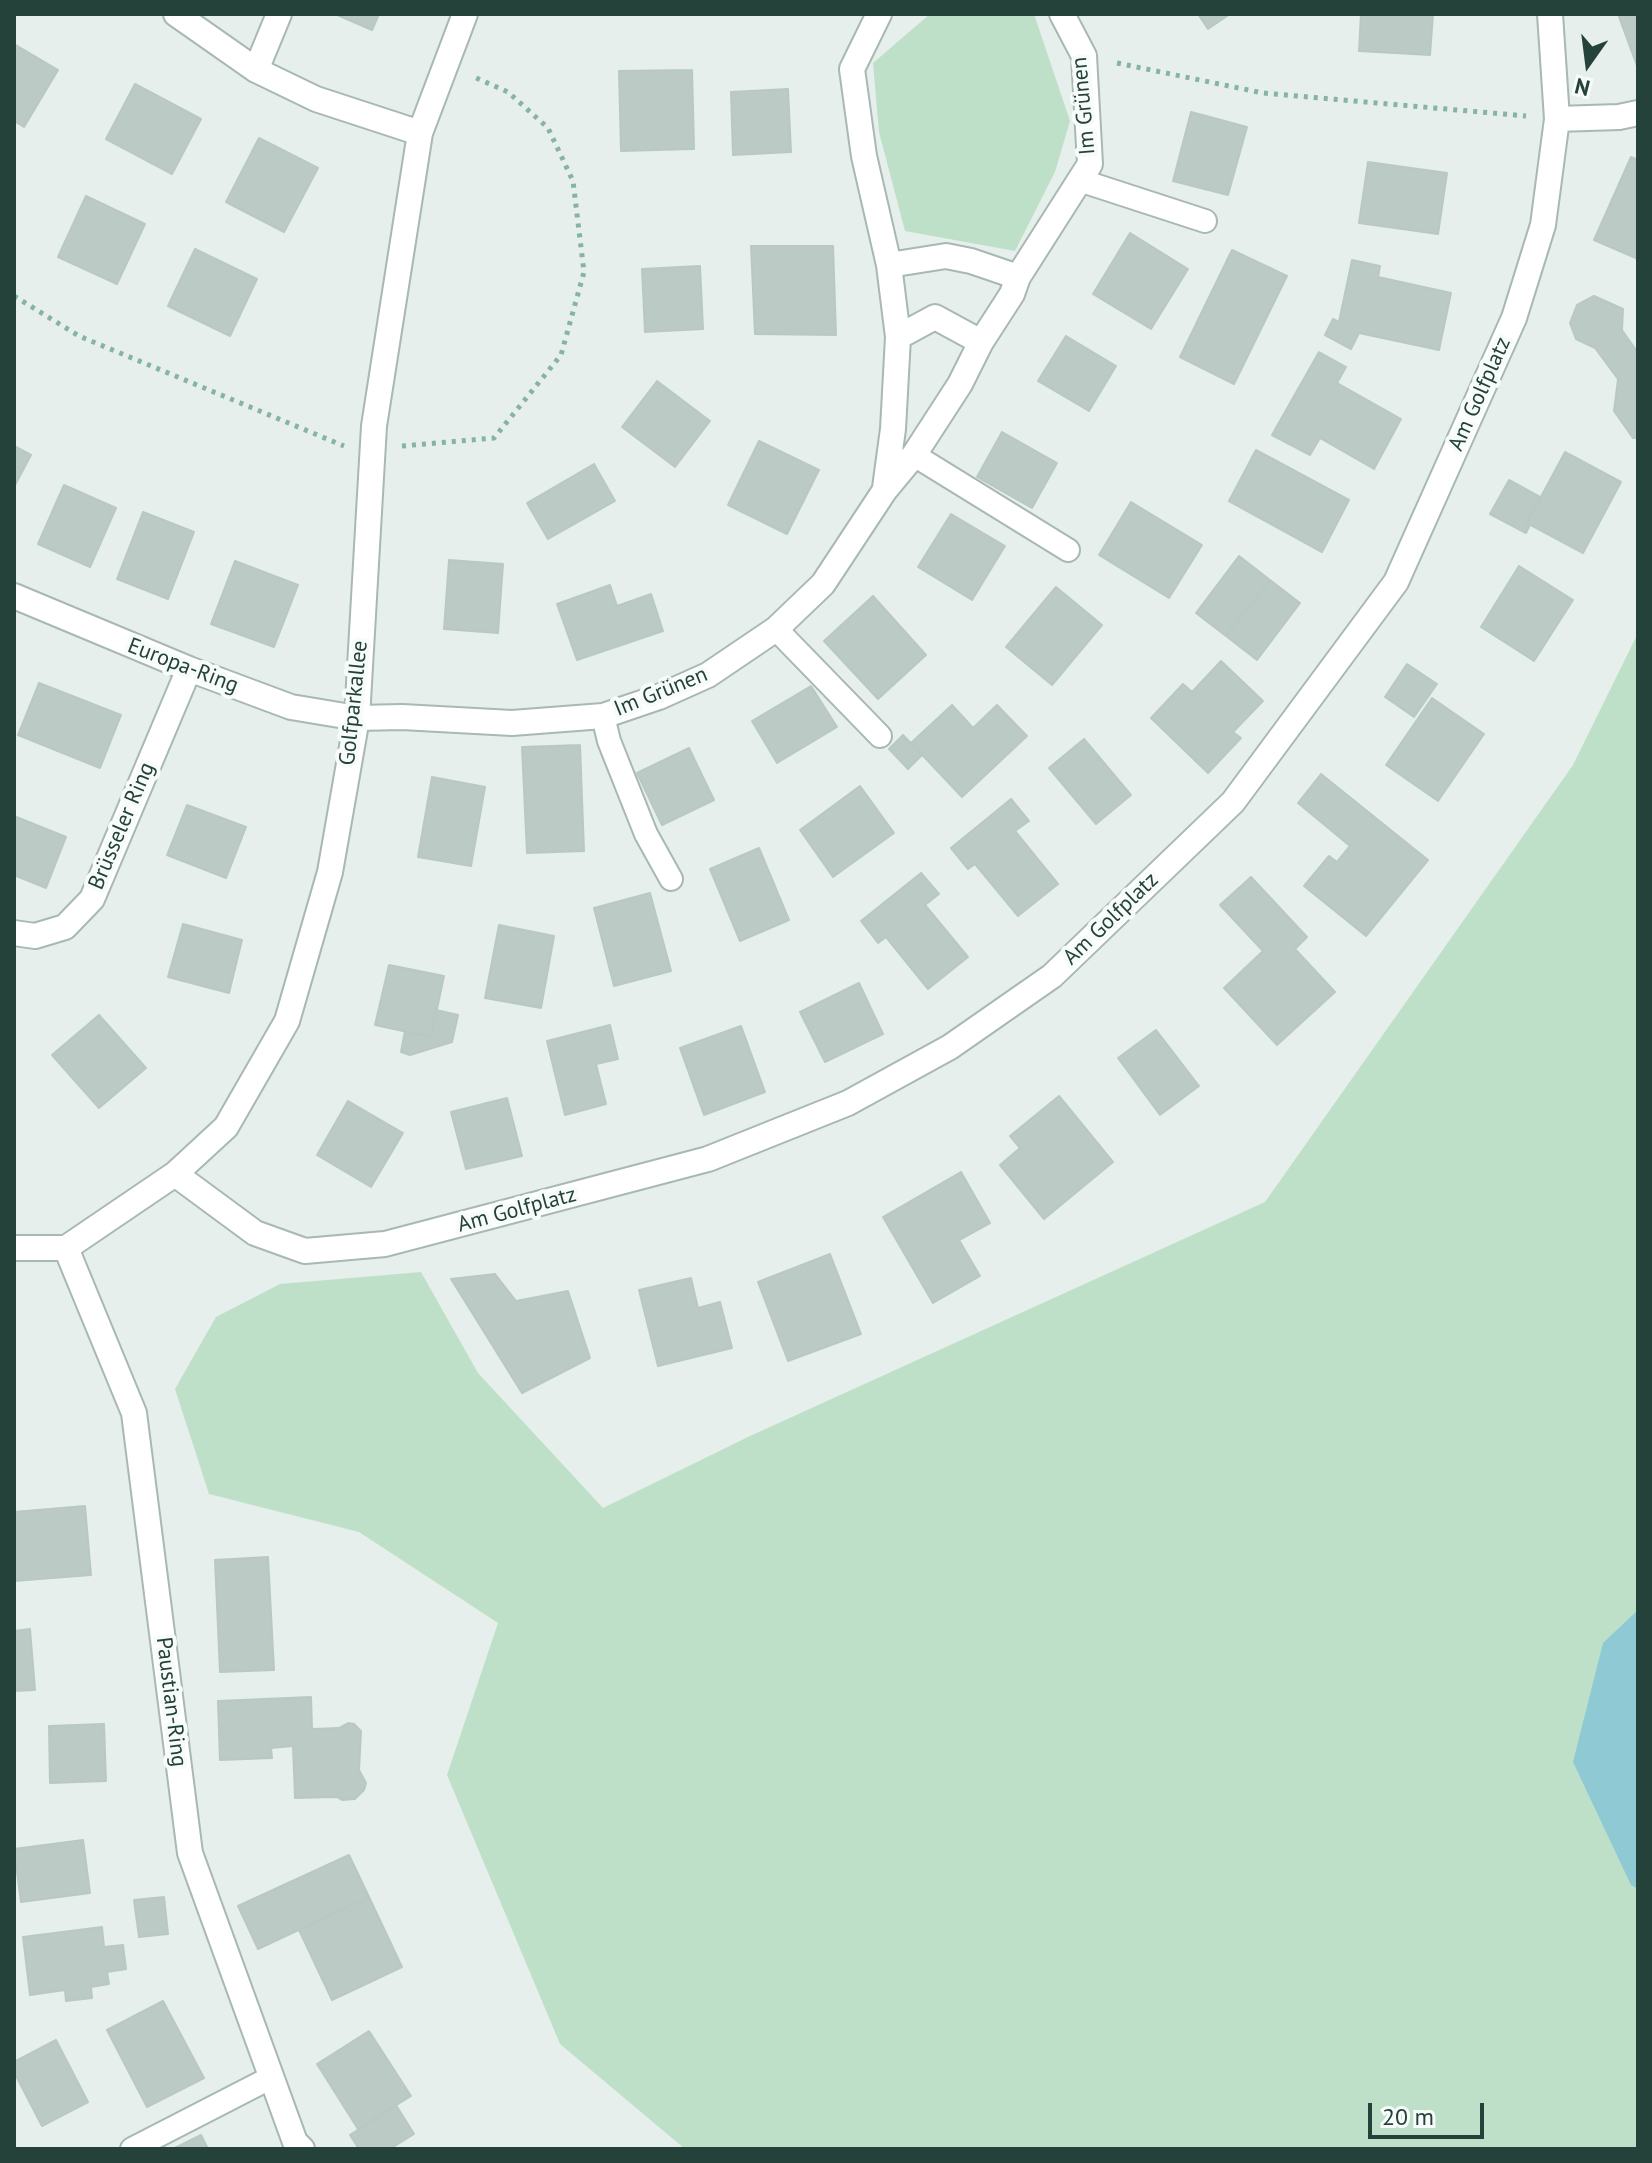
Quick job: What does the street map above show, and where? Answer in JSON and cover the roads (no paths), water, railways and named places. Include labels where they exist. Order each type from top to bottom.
[{"type":"street","points":[[176,14],[256,70],[316,99],[420,133]]},
{"type":"street","points":[[256,70],[279,14]]},
{"type":"street","name":"Golfparkallee","points":[[66,1248],[175,1174],[226,1127],[287,1021],[330,872],[357,718],[374,426],[420,133],[465,14]]},
{"type":"street","name":"Im Grünen","points":[[879,14],[852,69],[864,156],[889,265],[898,337],[893,429],[885,490]]},
{"type":"street","name":"Im Grünen","points":[[357,718],[402,717],[512,723],[603,716],[659,697],[708,675],[776,629],[823,584],[960,384],[981,342],[1012,294],[1018,277],[1090,164],[1084,56],[1062,14]]},
{"type":"street","name":"Am Golfplatz","points":[[175,1174],[255,1233],[305,1251],[385,1244],[708,1159],[848,1103],[950,1047],[1052,976],[1233,802],[1396,582],[1514,318],[1543,225],[1557,119],[1550,14]]},
{"type":"street","points":[[1557,119],[1619,117],[1638,113]]},
{"type":"street","points":[[889,265],[946,256],[1018,277]]},
{"type":"street","points":[[898,337],[935,317],[981,342]]},
{"type":"street","name":"Europa-Ring","points":[[14,596],[189,669],[291,707],[357,718]]},
{"type":"street","name":"Brüsseler Ring","points":[[14,933],[35,936],[65,927],[92,899],[189,669]]},
{"type":"street","points":[[14,1248],[66,1248]]},
{"type":"street","name":"Paustian-Ring","points":[[66,1248],[134,1413],[190,1853],[295,2142],[302,2149]]},
{"type":"lane","points":[[1079,180],[1205,221]]},
{"type":"lane","points":[[914,455],[1068,550]]},
{"type":"lane","points":[[776,629],[880,736]]},
{"type":"lane","points":[[603,716],[609,741],[646,834],[671,879]]},
{"type":"lane","points":[[132,2149],[272,2077]]},
{"type":"water","points":[[1638,1610],[1638,1889],[1631,1885],[1573,1762],[1603,1643]]}]
